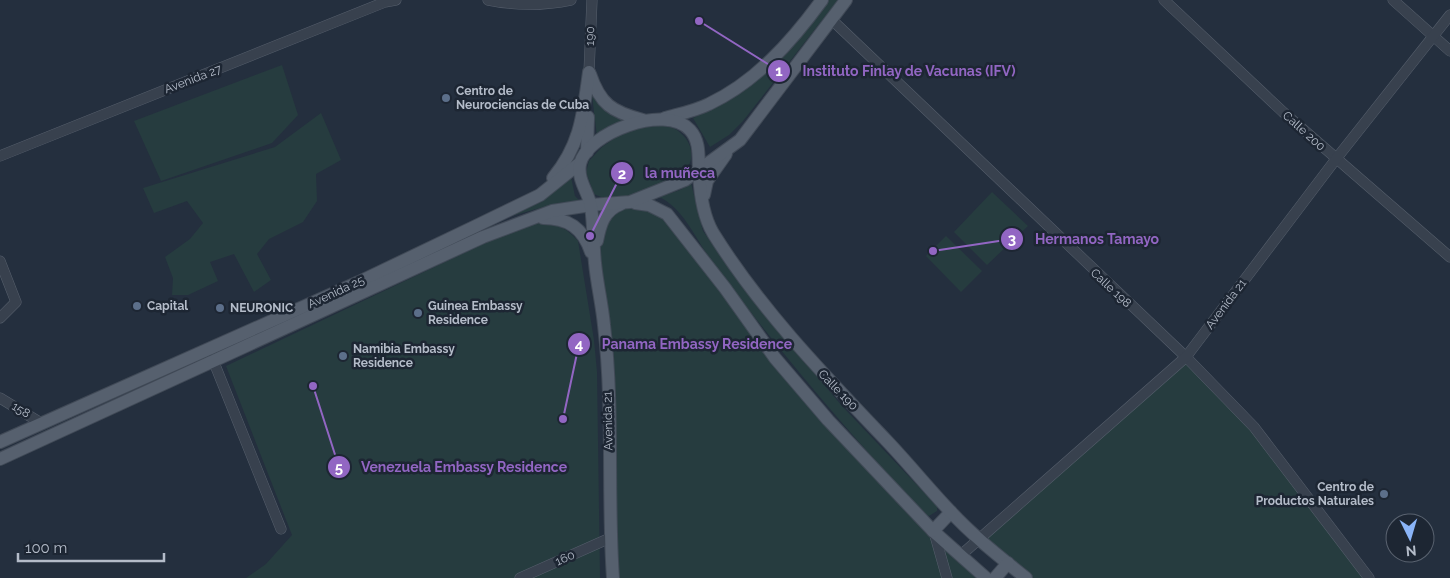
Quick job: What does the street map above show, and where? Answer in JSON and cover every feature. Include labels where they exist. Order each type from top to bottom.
[{"type":"main road","points":[[584,157],[613,132],[643,120],[665,118],[709,104],[742,84],[786,45],[822,0]]},
{"type":"main road","points":[[702,202],[707,181],[724,157],[740,140],[846,0]]},
{"type":"main road","points":[[589,72],[596,93],[611,108],[628,116],[643,120]]},
{"type":"main road","points":[[589,72],[582,185],[591,205],[595,264]]},
{"type":"main road","points":[[540,195],[564,165],[573,149],[582,125],[589,72]]},
{"type":"main road","points":[[665,118],[684,126],[692,132],[700,157],[698,170]]},
{"type":"main road","points":[[595,264],[597,240],[604,217],[612,207],[686,180],[740,140]]},
{"type":"main road","name":"Avenida 25","points":[[0,442],[359,282],[540,195],[584,157]]},
{"type":"main road","name":"Calle 190","points":[[698,170],[702,202],[710,229],[751,287],[807,357],[910,465],[951,512],[977,538],[1026,578]]},
{"type":"main road","points":[[591,205],[625,203]]},
{"type":"main road","name":"Calle 190","points":[[625,203],[649,205],[667,214],[793,379],[828,420],[934,531],[986,578]]},
{"type":"main road","name":"Avenida 25","points":[[0,459],[483,237],[552,211],[591,205]]},
{"type":"main road","points":[[530,218],[554,218],[571,224],[585,238],[595,264]]},
{"type":"main road","name":"Avenida 21","points":[[595,264],[604,325],[608,373],[610,538],[613,578]]},
{"type":"main road","points":[[934,531],[951,512]]},
{"type":"main road","points":[[995,578],[1008,563]]},
{"type":"street","name":"Avenida 27","points":[[0,156],[386,1],[396,0]]},
{"type":"street","points":[[488,0],[512,5],[543,5],[571,0]]},
{"type":"street","name":"190","points":[[589,72],[592,0]]},
{"type":"street","name":"Calle 200","points":[[1164,0],[1336,160],[1450,257]]},
{"type":"street","points":[[1393,0],[1450,51]]},
{"type":"street","name":"Avenida 21","points":[[961,555],[977,538],[1186,358],[1432,35],[1450,15]]},
{"type":"street","name":"Calle 198","points":[[831,19],[1186,358],[1254,427],[1369,578]]},
{"type":"street","points":[[0,261],[16,302],[0,318]]},
{"type":"street","points":[[213,360],[281,528]]},
{"type":"street","name":"158","points":[[0,398],[42,423]]},
{"type":"street","points":[[934,531],[948,578]]},
{"type":"street","name":"160","points":[[520,578],[610,538]]},
{"type":"green space","points":[[827,0],[838,0],[743,121],[729,135],[710,147],[693,118],[736,95],[769,68]]},
{"type":"green space","points":[[282,65],[298,115],[272,143],[161,181],[134,121]]},
{"type":"green space","points":[[592,95],[605,111],[622,121],[597,137]]},
{"type":"green space","points":[[321,113],[341,160],[316,174],[317,201],[303,222],[269,239],[257,254],[271,280],[254,292],[234,254],[210,262],[218,281],[188,295],[172,295],[173,278],[165,257],[190,239],[203,223],[187,201],[154,213],[143,188],[275,147]]},
{"type":"green space","points":[[652,124],[673,128],[680,132],[688,141],[691,158],[687,169],[675,179],[665,184],[632,196],[613,199],[594,194],[586,172],[589,161],[602,147],[625,131]]},
{"type":"green space","points":[[571,177],[575,196],[580,201],[558,203],[508,217]]},
{"type":"green space","points":[[691,183],[703,231],[735,277],[841,405],[937,506],[937,511],[929,516],[924,514],[868,452],[760,324],[709,257],[681,215],[675,208],[659,197],[680,190]]},
{"type":"green space","points":[[992,192],[1028,226],[987,265],[954,232]]},
{"type":"green space","points":[[621,204],[667,214],[775,358],[986,578],[613,578],[597,240]]},
{"type":"green space","points":[[536,222],[549,223],[560,227],[569,232],[578,241],[594,340],[597,372],[600,578],[246,578],[266,564],[292,535],[226,366],[506,233]]},
{"type":"green space","points":[[946,236],[982,271],[961,292],[926,256]]},
{"type":"green space","points":[[1186,357],[1254,427],[1369,578],[1027,578],[977,538]]},
{"type":"place","name":"Instituto Finlay de Vacunas (IFV)","points":[[699,21]]},
{"type":"place","name":"Centro de Neurociencias de Cuba","points":[[446,98]]},
{"type":"place","name":"la muñeca","points":[[590,236]]},
{"type":"place","name":"Hermanos Tamayo","points":[[933,251]]},
{"type":"place","name":"Capital","points":[[137,306]]},
{"type":"place","name":"NEURONIC","points":[[220,308]]},
{"type":"place","name":"Guinea Embassy Residence","points":[[418,313]]},
{"type":"place","name":"Namibia Embassy Residence","points":[[343,356]]},
{"type":"place","name":"Venezuela Embassy Residence","points":[[313,386]]},
{"type":"place","name":"Panama Embassy Residence","points":[[563,419]]},
{"type":"place","name":"Centro de Productos Naturales","points":[[1384,494]]}]
